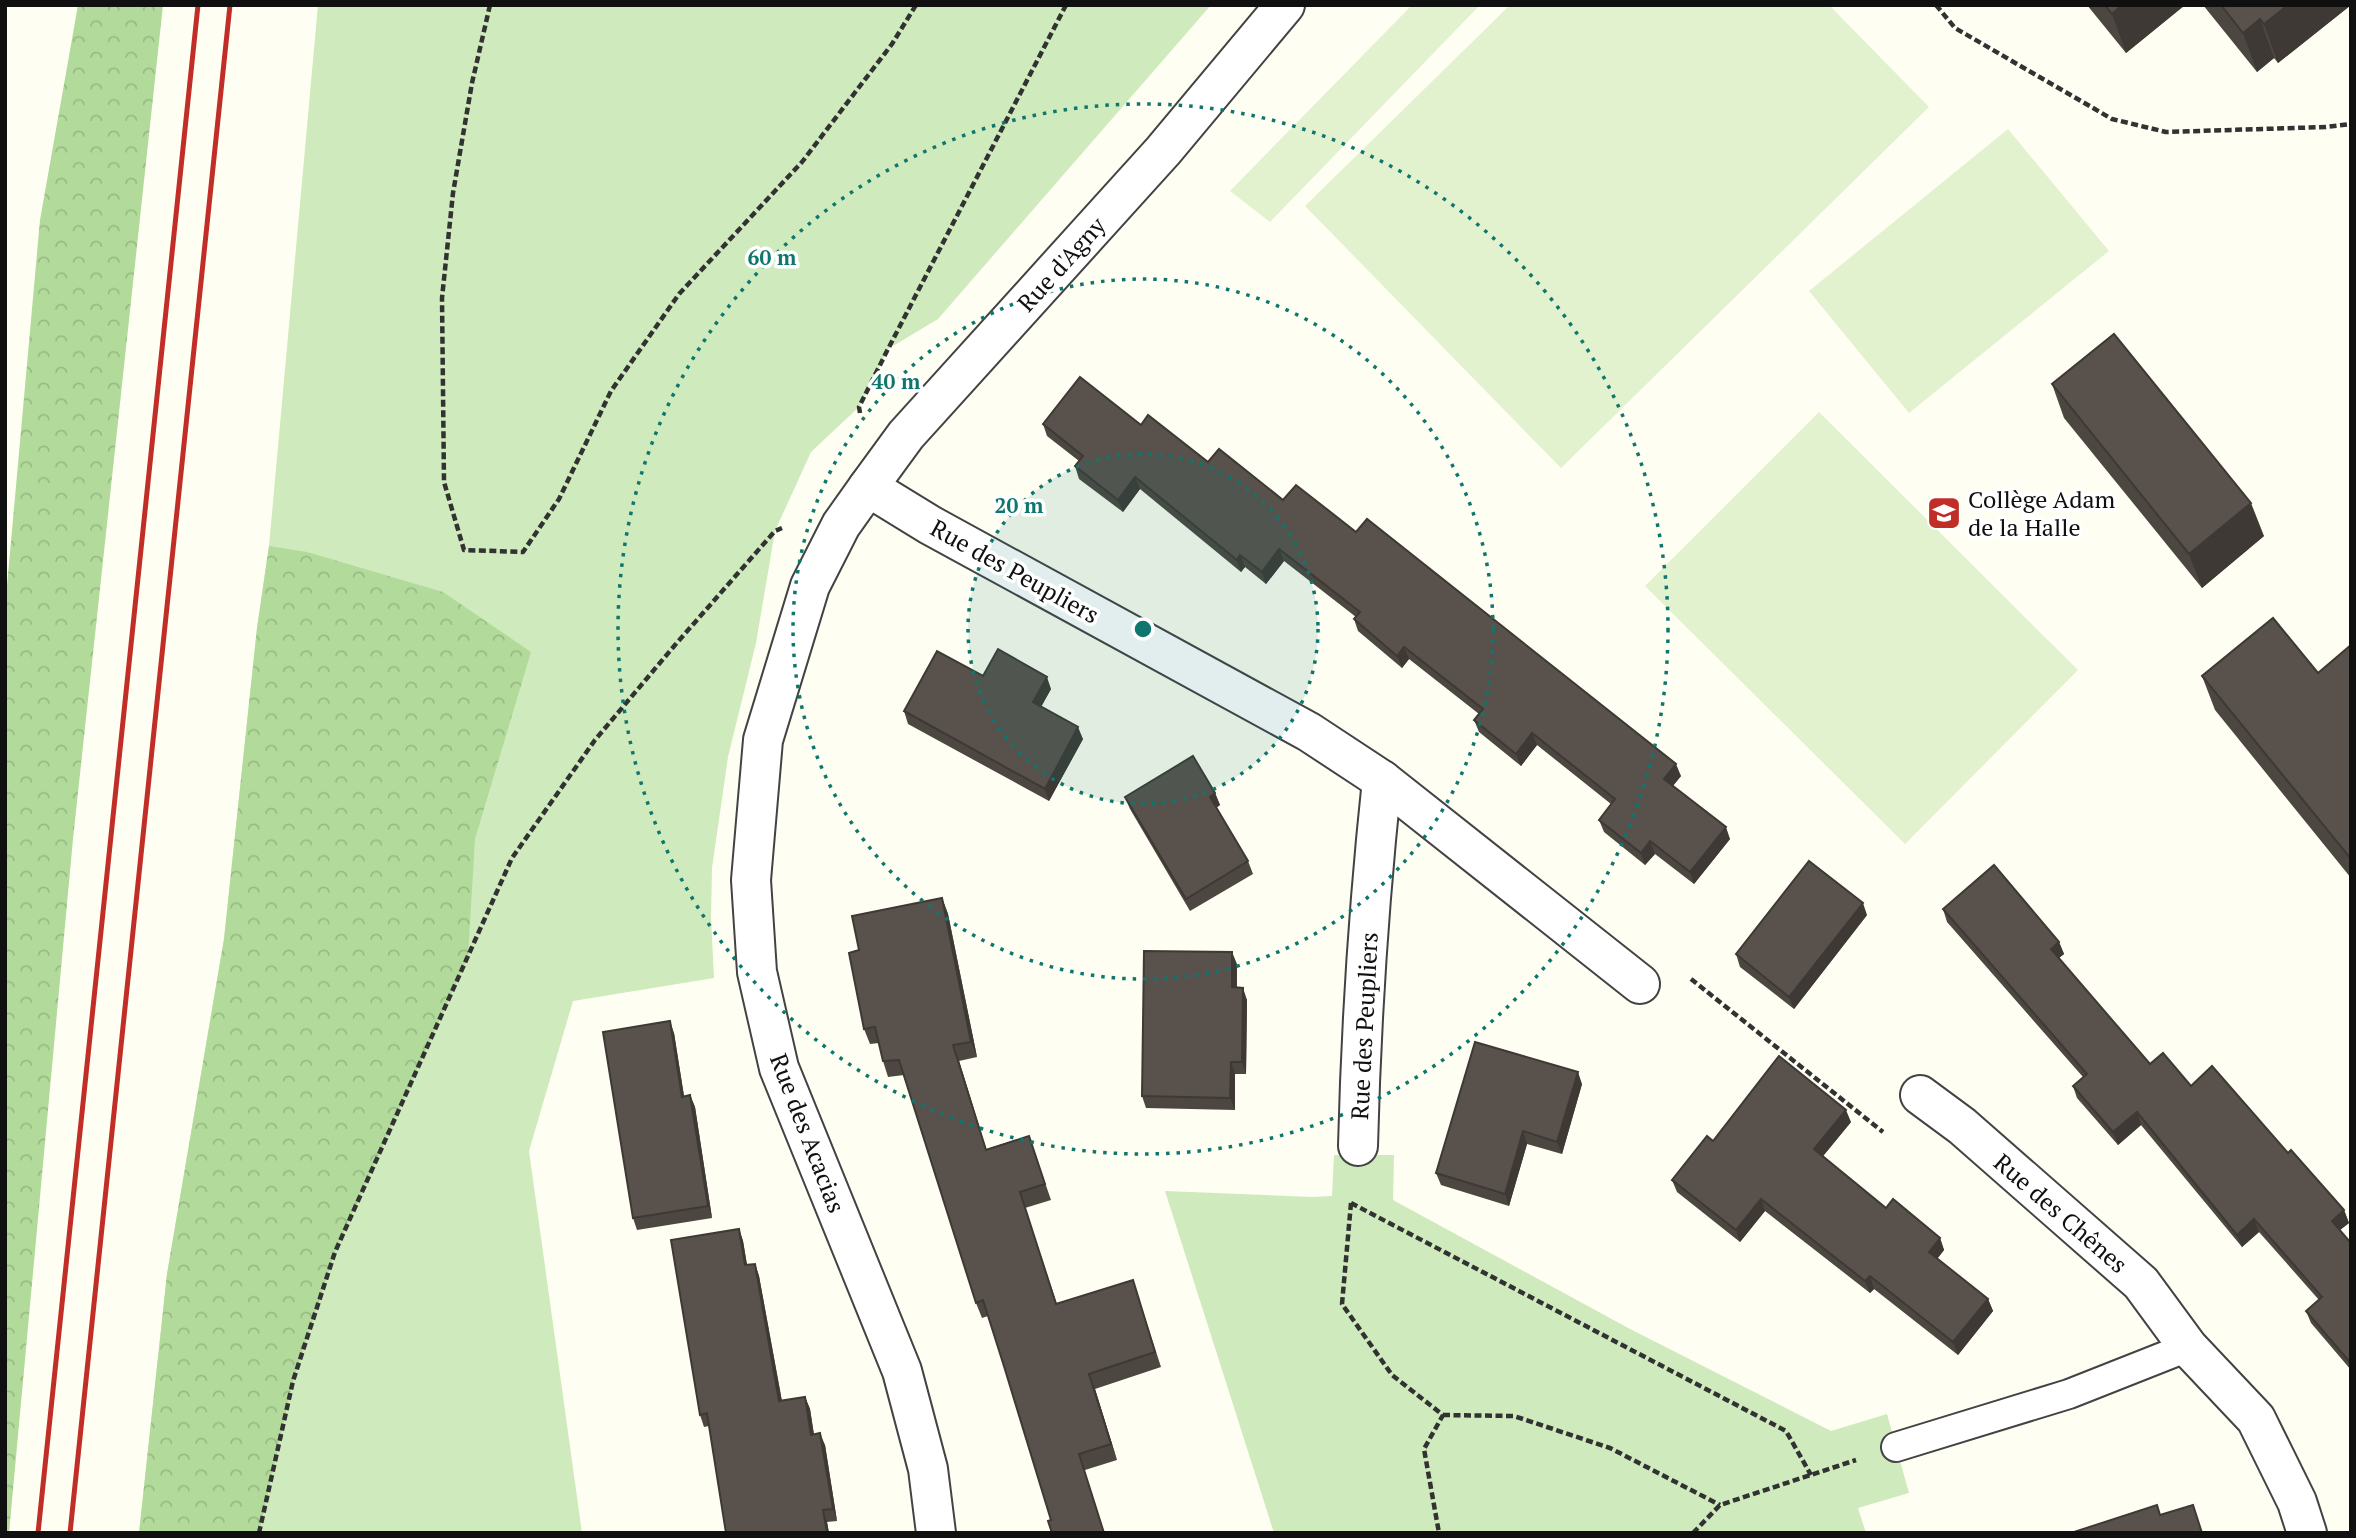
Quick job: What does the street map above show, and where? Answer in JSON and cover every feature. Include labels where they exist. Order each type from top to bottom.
[{"type":"street","name":"Rue d'Agny","points":[[841,525],[915,424],[1163,151],[1285,5]]},
{"type":"street","name":"Rue des Peupliers","points":[[868,487],[930,525],[1309,732],[1382,780],[1640,984]]},
{"type":"street","name":"Rue des Acacias","points":[[841,525],[810,586],[763,740],[751,880],[757,972],[779,1069],[902,1371],[928,1469],[936,1533]]},
{"type":"street","name":"Rue des Peupliers","points":[[1358,1146],[1360,1058],[1373,860],[1382,780]]},
{"type":"street","name":"Rue des Chênes","points":[[1920,1095],[1962,1126],[2141,1283],[2188,1347],[2256,1419],[2297,1502],[2307,1533]]},
{"type":"lane","points":[[1896,1447],[2069,1394],[2188,1347]]},
{"type":"path","points":[[490,5],[472,83],[453,192],[442,298],[444,482],[464,550],[523,552],[559,499],[611,391],[679,294],[802,162],[892,44],[916,5]]},
{"type":"path","points":[[868,487],[859,407],[1066,5]]},
{"type":"path","points":[[1936,5],[1955,28],[2112,120],[2166,132],[2351,124]]},
{"type":"path","points":[[259,1533],[293,1381],[335,1252],[512,858],[595,740],[775,531],[787,526]]},
{"type":"path","points":[[1640,984],[1686,975],[1882,1133],[1920,1095]]},
{"type":"path","points":[[1358,1146],[1342,1304],[1391,1375],[1443,1415],[1514,1416],[1610,1448],[1720,1505]]},
{"type":"path","points":[[1351,1203],[1786,1431],[1811,1475]]},
{"type":"path","points":[[1439,1533],[1424,1449],[1443,1415]]},
{"type":"path","points":[[1693,1533],[1720,1505],[1896,1447]]},
{"type":"green space","points":[[78,5],[163,5],[73,839],[9,1533],[5,1533],[5,608],[40,220]]},
{"type":"green space","points":[[318,5],[1211,5],[938,319],[888,349],[859,407],[811,452],[775,531],[756,643],[728,757],[712,868],[714,978],[573,1001],[529,1151],[582,1533],[139,1533],[167,1274],[224,939],[257,628],[269,546]]},
{"type":"green space","points":[[1412,5],[1480,5],[1270,222],[1230,191]]},
{"type":"green space","points":[[1510,5],[1829,5],[1929,107],[1561,468],[1305,206]]},
{"type":"green space","points":[[2008,129],[2109,251],[1909,413],[1809,291]]},
{"type":"green space","points":[[1819,412],[2078,670],[1905,844],[1645,586]]},
{"type":"green space","points":[[269,546],[307,552],[443,592],[531,652],[475,839],[468,957],[335,1252],[293,1381],[259,1533],[139,1533],[167,1274],[224,939],[257,628]]},
{"type":"green space","points":[[1334,1155],[1394,1155],[1393,1200],[1630,1329],[1831,1431],[1887,1414],[1909,1493],[1858,1508],[1866,1533],[1274,1533],[1165,1191],[1332,1196]]},
{"type":"building","points":[[2105,5],[2122,5],[2112,14]]},
{"type":"building","points":[[2221,5],[2288,5],[2264,24],[2260,19],[2243,33]]},
{"type":"building","points":[[2114,334],[2251,503],[2189,554],[2052,384]]},
{"type":"building","points":[[1080,377],[1141,425],[1148,415],[1208,462],[1219,449],[1283,500],[1296,485],[1356,532],[1367,519],[1676,764],[1664,779],[1726,827],[1690,872],[1650,841],[1641,853],[1599,820],[1615,799],[1532,733],[1516,754],[1474,720],[1483,709],[1404,647],[1397,656],[1354,619],[1360,612],[1279,549],[1262,572],[1240,555],[1237,560],[1135,477],[1118,500],[1075,466],[1083,456],[1043,424]]},
{"type":"building","points":[[2273,618],[2318,673],[2351,645],[2351,859],[2202,676]]},
{"type":"building","points":[[998,649],[1047,677],[1033,702],[1078,727],[1045,789],[904,711],[937,651],[983,676]]},
{"type":"building","points":[[1193,756],[1215,793],[1210,797],[1248,861],[1186,899],[1125,797]]},
{"type":"building","points":[[1809,861],[1863,903],[1789,997],[1736,954]]},
{"type":"building","points":[[1994,865],[2059,942],[2051,949],[2150,1064],[2163,1053],[2191,1086],[2212,1066],[2288,1153],[2291,1150],[2344,1210],[2332,1221],[2351,1243],[2349,1361],[2306,1311],[2322,1297],[2254,1219],[2237,1235],[2137,1112],[2113,1132],[2073,1086],[2087,1074],[1943,909]]},
{"type":"building","points":[[942,898],[971,1042],[953,1045],[986,1150],[1029,1136],[1045,1184],[1020,1192],[1056,1304],[1133,1280],[1155,1352],[1089,1374],[1111,1444],[1079,1454],[1104,1533],[1052,1533],[1048,1521],[1051,1520],[983,1300],[976,1303],[899,1060],[883,1061],[875,1027],[864,1029],[849,953],[859,950],[852,916]]},
{"type":"building","points":[[1144,951],[1232,952],[1232,987],[1243,988],[1242,1062],[1231,1062],[1230,1098],[1142,1096]]},
{"type":"building","points":[[670,1021],[682,1097],[690,1095],[708,1206],[633,1218],[603,1032]]},
{"type":"building","points":[[1475,1042],[1578,1072],[1557,1142],[1523,1131],[1505,1194],[1436,1173]]},
{"type":"building","points":[[1779,1056],[1846,1110],[1814,1149],[1886,1208],[1893,1199],[1940,1238],[1929,1252],[1988,1299],[1953,1342],[1870,1276],[1865,1281],[1761,1199],[1736,1230],[1672,1180],[1707,1136],[1713,1141]]},
{"type":"building","points":[[739,1229],[745,1265],[755,1264],[779,1401],[805,1397],[811,1435],[820,1433],[833,1509],[823,1510],[827,1533],[726,1533],[707,1413],[700,1415],[671,1240]]},
{"type":"building","points":[[2157,1505],[2160,1515],[2193,1505],[2202,1533],[2071,1533]]},
{"type":"railway","points":[[38,1533],[198,5]]},
{"type":"railway","points":[[70,1533],[230,5]]},
{"type":"place","name":"Collège Adam de la Halle","points":[[1944,513]]}]
